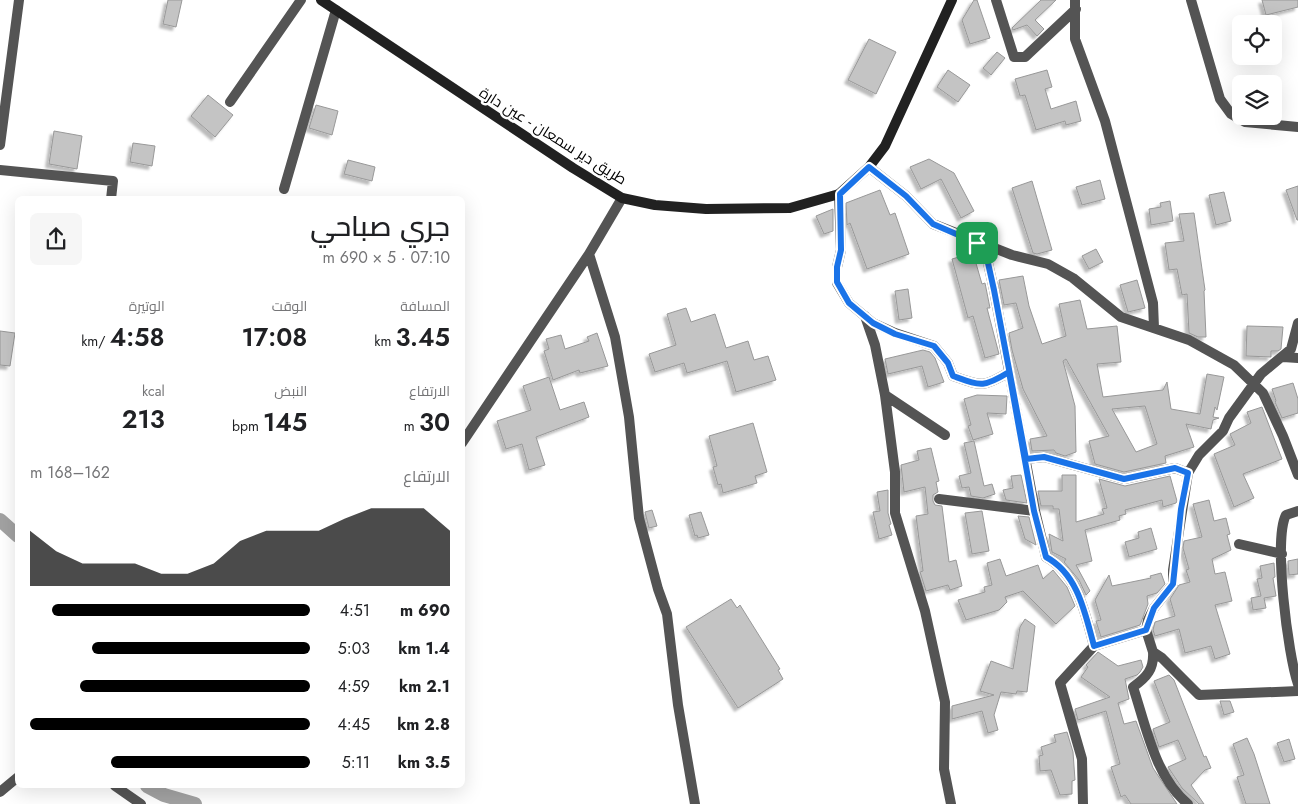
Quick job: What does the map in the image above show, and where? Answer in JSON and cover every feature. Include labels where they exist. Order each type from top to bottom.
[{"type":"main road","name":"طريق دير سمعان - عين دارة","points":[[321,0],[565,163],[622,198],[655,205],[698,208],[790,208],[840,194],[869,167],[885,146],[952,0]]},
{"type":"street","points":[[0,145],[19,0]]},
{"type":"street","points":[[230,102],[301,0]]},
{"type":"street","points":[[996,0],[1014,57],[1025,57],[1075,5]]},
{"type":"street","points":[[1191,0],[1220,99],[1232,114],[1245,122],[1298,127]]},
{"type":"street","points":[[1075,5],[1075,39],[1105,120],[1153,303],[1154,328]]},
{"type":"street","points":[[284,189],[336,10]]},
{"type":"street","points":[[869,167],[906,196],[933,224],[984,245],[1048,264],[1073,278],[1122,317],[1196,344],[1234,365],[1255,384],[1272,411],[1298,475]]},
{"type":"street","points":[[0,170],[113,181],[111,196]]},
{"type":"street","points":[[840,194],[841,250],[837,267],[837,282],[849,303],[873,323],[895,334],[934,346],[948,363],[953,376],[970,382],[989,384],[1009,372]]},
{"type":"street","points":[[465,439],[589,254],[622,198]]},
{"type":"street","points":[[984,245],[1026,459],[1034,511],[1046,557],[1058,564],[1078,592],[1094,646]]},
{"type":"street","points":[[589,254],[615,337],[629,417],[639,518],[658,589],[667,614],[678,705],[696,804]]},
{"type":"street","points":[[865,316],[875,345],[886,395],[894,472],[894,513],[925,611],[945,702],[944,769],[950,804]]},
{"type":"street","points":[[1188,804],[1176,795],[1156,756],[1133,687],[1152,669],[1154,663],[1153,652],[1146,630],[1154,608],[1173,584],[1181,509],[1188,473],[1199,455],[1223,431],[1229,418],[1261,374],[1291,349],[1298,323]]},
{"type":"street","points":[[1283,356],[1298,358]]},
{"type":"street","points":[[886,395],[945,435]]},
{"type":"street","points":[[1026,459],[1044,457],[1124,479],[1175,468],[1188,473]]},
{"type":"street","points":[[939,499],[1034,511]]},
{"type":"street","points":[[1298,511],[1286,515],[1283,521],[1282,554],[1285,609],[1298,684]]},
{"type":"street","points":[[1239,544],[1282,554]]},
{"type":"street","points":[[1083,804],[1082,759],[1060,682],[1094,646],[1146,630]]},
{"type":"street","points":[[1153,652],[1162,658],[1199,694],[1298,691]]},
{"type":"street","points":[[0,792],[15,780]]},
{"type":"street","points":[[118,788],[141,804]]},
{"type":"building","points":[[168,0],[182,0],[176,27],[163,24]]},
{"type":"building","points":[[974,0],[977,0],[990,38],[970,44],[962,20]]},
{"type":"building","points":[[1041,0],[1056,0],[1035,20],[1044,29],[1037,36],[1027,25],[1013,30],[1012,28]]},
{"type":"building","points":[[1262,0],[1298,0],[1298,7],[1266,15]]},
{"type":"building","points":[[869,39],[896,52],[876,94],[848,80]]},
{"type":"building","points":[[997,52],[1005,58],[991,75],[983,68]]},
{"type":"building","points":[[948,70],[970,85],[958,102],[937,87]]},
{"type":"building","points":[[1047,70],[1052,87],[1045,89],[1051,109],[1076,101],[1081,121],[1066,125],[1065,121],[1036,130],[1025,95],[1020,96],[1015,79]]},
{"type":"building","points":[[208,95],[233,115],[215,137],[191,116]]},
{"type":"building","points":[[316,105],[338,111],[332,135],[309,128]]},
{"type":"building","points":[[54,131],[82,136],[77,169],[49,164]]},
{"type":"building","points":[[133,143],[155,146],[152,166],[130,162]]},
{"type":"building","points":[[929,159],[954,173],[974,211],[961,218],[941,179],[921,189],[910,167]]},
{"type":"building","points":[[348,160],[375,167],[372,181],[344,174]]},
{"type":"building","points":[[1100,180],[1105,199],[1082,205],[1076,187]]},
{"type":"building","points":[[1032,181],[1052,250],[1037,254],[1033,253],[1012,188]]},
{"type":"building","points":[[1298,186],[1298,220],[1297,220],[1286,190]]},
{"type":"building","points":[[880,190],[890,215],[895,213],[909,254],[867,269],[850,223],[847,225],[846,203]]},
{"type":"building","points":[[1224,192],[1231,221],[1216,225],[1209,195]]},
{"type":"building","points":[[1170,201],[1173,221],[1151,225],[1149,209],[1161,207],[1160,203]]},
{"type":"building","points":[[833,209],[833,231],[824,234],[816,216]]},
{"type":"building","points":[[1194,213],[1205,290],[1206,337],[1198,337],[1189,333],[1187,294],[1182,295],[1177,269],[1169,270],[1165,243],[1184,241],[1179,214]]},
{"type":"building","points":[[1096,249],[1103,262],[1089,269],[1082,256]]},
{"type":"building","points":[[973,253],[982,284],[985,283],[990,308],[987,308],[999,354],[985,358],[973,316],[968,318],[952,259]]},
{"type":"building","points":[[1023,276],[1029,306],[1042,344],[1066,336],[1059,304],[1080,300],[1087,329],[1117,326],[1121,362],[1097,364],[1103,397],[1163,390],[1167,382],[1171,409],[1200,414],[1207,374],[1224,377],[1217,410],[1215,407],[1213,417],[1219,418],[1213,420],[1211,429],[1186,424],[1194,447],[1165,456],[1166,463],[1124,472],[1095,464],[1089,441],[1109,436],[1066,359],[1063,361],[1075,406],[1076,452],[1065,456],[1056,453],[1054,450],[1032,451],[1030,439],[1047,436],[1023,389],[1012,350],[1009,333],[1023,328],[1016,303],[1004,305],[999,280]],"holes":[[[1145,406],[1157,444],[1136,452],[1112,409]]]},
{"type":"building","points":[[1137,280],[1145,308],[1128,312],[1120,285]]},
{"type":"building","points":[[908,289],[912,318],[899,320],[895,291]]},
{"type":"building","points":[[686,308],[691,322],[715,314],[726,348],[748,341],[754,360],[768,356],[776,380],[736,392],[727,361],[687,373],[684,363],[655,372],[649,354],[676,345],[667,314]]},
{"type":"building","points":[[1247,326],[1283,327],[1281,349],[1271,351],[1271,357],[1246,356]]},
{"type":"building","points":[[0,331],[15,333],[10,366],[0,365]]},
{"type":"building","points":[[597,333],[608,366],[580,373],[579,370],[553,380],[544,351],[549,349],[546,339],[561,335],[565,349],[589,341],[587,337]]},
{"type":"building","points":[[923,350],[930,352],[935,358],[944,382],[928,387],[922,366],[888,374],[885,359]]},
{"type":"building","points":[[549,377],[560,410],[584,402],[589,417],[536,437],[545,465],[529,470],[522,444],[506,449],[497,421],[531,410],[523,386]]},
{"type":"building","points":[[1293,383],[1298,399],[1298,413],[1282,418],[1272,389]]},
{"type":"building","points":[[977,395],[1007,396],[1006,414],[987,413],[993,434],[973,440],[968,426],[971,425],[964,399]]},
{"type":"building","points":[[1262,407],[1282,459],[1243,474],[1254,498],[1234,507],[1214,454],[1235,445],[1230,434],[1251,423],[1247,412]]},
{"type":"building","points":[[753,423],[767,472],[755,476],[757,483],[723,493],[721,484],[718,485],[713,467],[717,466],[709,436]]},
{"type":"building","points":[[974,441],[984,486],[992,484],[995,494],[983,498],[971,496],[969,487],[962,488],[959,476],[971,473],[964,443]]},
{"type":"building","points":[[931,448],[939,481],[936,482],[938,492],[933,495],[933,501],[935,505],[942,506],[949,562],[956,560],[962,586],[950,590],[948,585],[926,591],[920,572],[923,571],[916,516],[928,514],[925,487],[904,492],[901,465],[919,460],[917,451]]},
{"type":"building","points":[[1021,475],[1027,503],[1006,500],[1003,490],[1013,488],[1011,476]]},
{"type":"building","points":[[1062,475],[1076,475],[1076,522],[1104,514],[1102,509],[1107,508],[1099,479],[1125,486],[1170,476],[1177,501],[1163,507],[1162,500],[1125,510],[1126,514],[1119,516],[1120,520],[1085,530],[1092,561],[1076,565],[1090,591],[1086,595],[1079,580],[1064,562],[1066,559],[1052,552],[1049,534],[1063,541],[1059,509],[1053,509],[1053,506],[1041,506],[1038,491],[1062,491]]},
{"type":"building","points":[[888,490],[888,513],[891,524],[889,525],[892,535],[879,539],[873,512],[880,511],[877,492]]},
{"type":"building","points":[[1209,500],[1214,521],[1226,518],[1230,534],[1227,535],[1231,550],[1212,559],[1215,574],[1225,572],[1232,601],[1215,605],[1230,654],[1215,659],[1211,646],[1185,653],[1179,629],[1155,636],[1153,630],[1155,622],[1175,616],[1170,599],[1179,585],[1190,582],[1186,570],[1189,569],[1183,548],[1184,541],[1202,537],[1193,504]]},
{"type":"building","points":[[652,510],[657,526],[649,528],[645,512]]},
{"type":"building","points":[[982,511],[989,551],[972,554],[965,513]]},
{"type":"building","points":[[701,512],[709,535],[698,538],[697,535],[695,536],[689,515]]},
{"type":"building","points":[[1018,516],[1029,517],[1036,545],[1025,539]]},
{"type":"building","points":[[1151,528],[1157,549],[1129,557],[1125,542],[1139,538],[1138,532]]},
{"type":"building","points":[[1000,559],[1006,576],[1038,565],[1043,579],[1053,570],[1067,587],[1075,606],[1056,624],[1023,591],[1005,597],[1007,602],[999,610],[966,620],[958,600],[985,592],[984,587],[992,585],[987,563]]},
{"type":"building","points":[[1298,559],[1298,574],[1289,575],[1288,561]]},
{"type":"building","points":[[1274,563],[1275,577],[1273,578],[1276,596],[1264,598],[1266,608],[1253,610],[1251,598],[1261,596],[1257,579],[1262,578],[1260,566]]},
{"type":"building","points":[[1161,573],[1165,584],[1157,593],[1147,596],[1148,604],[1140,625],[1101,637],[1096,621],[1101,620],[1095,600],[1109,575],[1112,586],[1151,578],[1150,576]]},
{"type":"building","points":[[731,599],[737,608],[740,605],[780,669],[778,670],[783,679],[738,708],[686,627]]},
{"type":"building","points":[[1025,619],[1035,626],[1027,692],[1017,691],[1016,694],[1001,692],[994,715],[998,730],[988,733],[982,711],[952,719],[952,706],[994,695],[980,691],[991,661],[1013,669],[1020,627]]},
{"type":"building","points":[[1098,652],[1118,666],[1141,660],[1143,667],[1140,672],[1125,679],[1129,699],[1118,703],[1124,724],[1136,721],[1153,768],[1177,804],[1131,804],[1125,795],[1121,797],[1111,767],[1120,764],[1106,711],[1078,720],[1075,709],[1110,697],[1081,677],[1088,667],[1086,665]]},
{"type":"building","points":[[1169,675],[1174,680],[1204,757],[1206,756],[1211,768],[1205,770],[1191,785],[1204,804],[1199,804],[1182,788],[1168,767],[1186,759],[1178,740],[1159,747],[1153,729],[1170,722],[1154,681]]},
{"type":"building","points":[[1220,701],[1230,701],[1234,712],[1224,715]]},
{"type":"building","points":[[1067,732],[1073,752],[1075,780],[1072,781],[1072,794],[1060,795],[1051,770],[1040,771],[1039,756],[1043,755],[1041,747],[1056,742],[1054,735]]},
{"type":"building","points":[[1247,738],[1270,804],[1246,804],[1237,777],[1244,775],[1233,744]]},
{"type":"building","points":[[1289,739],[1295,759],[1284,762],[1277,743]]},
{"type":"waterway","points":[[0,520],[15,533]]},
{"type":"waterway","points":[[151,788],[164,795],[195,804]]},
{"type":"route","points":[[869,167],[906,196],[933,224],[977,243],[984,245],[994,290],[1026,459],[1044,457],[1111,477],[1124,479],[1175,468],[1188,473],[1181,509],[1173,584],[1154,608],[1148,620],[1146,630],[1094,646],[1078,592],[1058,564],[1046,557],[1039,522],[1034,511],[1009,372],[989,384],[970,382],[953,376],[948,363],[934,346],[895,334],[873,323],[849,303],[837,282],[837,267],[841,250],[840,194],[869,167]]}]
